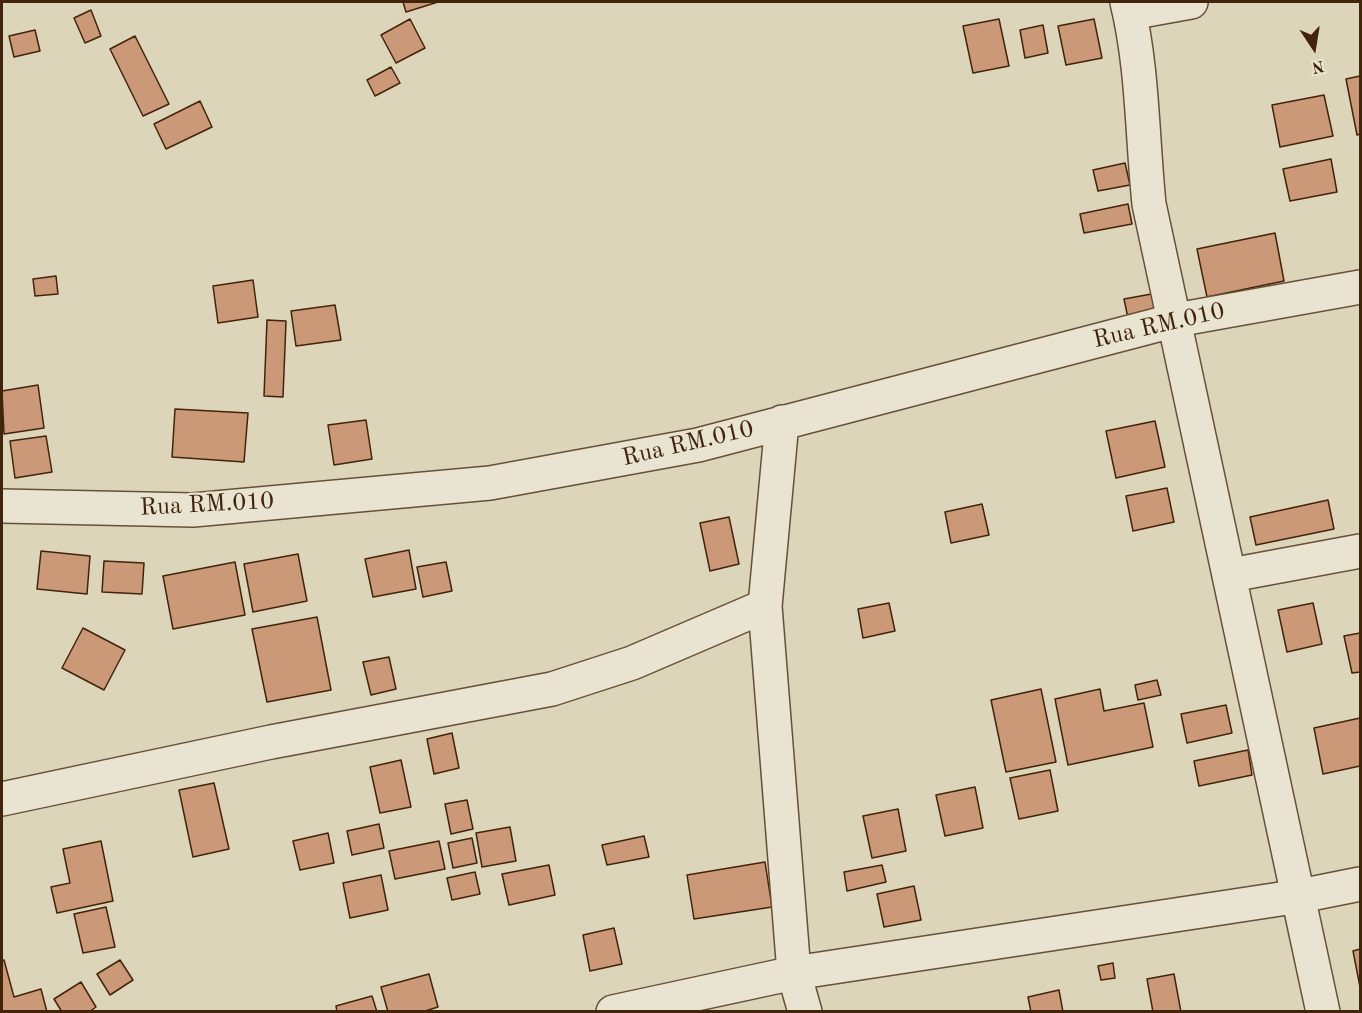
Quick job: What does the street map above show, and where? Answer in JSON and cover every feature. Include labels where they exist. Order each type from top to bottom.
[{"type":"street","points":[[1191,2],[1128,7],[1138,49],[1142,135],[1149,204],[1231,575],[1323,1011]]},
{"type":"street","name":"Rua RM.010","points":[[2,506],[193,510],[490,483],[698,445],[1176,320],[1360,287]]},
{"type":"street","points":[[782,422],[765,606],[794,973],[805,1011]]},
{"type":"street","points":[[1231,575],[1360,551]]},
{"type":"street","points":[[2,799],[271,742],[552,689],[632,663],[765,606]]},
{"type":"street","points":[[613,1011],[794,973],[1300,896],[1360,884]]},
{"type":"building","points":[[403,2],[438,2],[406,12]]},
{"type":"building","points":[[91,10],[101,36],[85,43],[74,18]]},
{"type":"building","points":[[410,19],[425,48],[396,63],[381,35]]},
{"type":"building","points":[[999,19],[1009,66],[973,73],[963,26]]},
{"type":"building","points":[[1094,19],[1102,58],[1066,65],[1058,26]]},
{"type":"building","points":[[1043,25],[1048,53],[1025,58],[1020,30]]},
{"type":"building","points":[[35,30],[40,51],[14,57],[9,36]]},
{"type":"building","points":[[135,36],[169,104],[143,116],[110,49]]},
{"type":"building","points":[[391,67],[400,83],[375,96],[367,80]]},
{"type":"building","points":[[1360,76],[1360,134],[1357,135],[1346,79]]},
{"type":"building","points":[[1324,95],[1333,136],[1280,147],[1272,105]]},
{"type":"building","points":[[200,101],[212,127],[166,149],[154,124]]},
{"type":"building","points":[[1331,159],[1337,192],[1290,201],[1283,169]]},
{"type":"building","points":[[1125,163],[1130,185],[1098,191],[1093,170]]},
{"type":"building","points":[[1128,204],[1132,224],[1084,233],[1080,214]]},
{"type":"building","points":[[1275,233],[1284,281],[1207,297],[1197,249]]},
{"type":"building","points":[[56,276],[58,294],[35,296],[33,279]]},
{"type":"building","points":[[253,280],[258,317],[218,323],[213,286]]},
{"type":"building","points":[[1157,293],[1162,316],[1129,323],[1124,299]]},
{"type":"building","points":[[335,305],[341,340],[296,346],[291,311]]},
{"type":"building","points":[[267,320],[286,321],[283,397],[264,396]]},
{"type":"building","points":[[38,385],[44,428],[4,434],[2,391]]},
{"type":"building","points":[[175,409],[248,413],[244,462],[172,457]]},
{"type":"building","points":[[366,420],[372,459],[334,465],[328,425]]},
{"type":"building","points":[[1155,421],[1165,467],[1116,478],[1106,431]]},
{"type":"building","points":[[46,436],[52,472],[15,478],[10,441]]},
{"type":"building","points":[[1167,488],[1174,522],[1133,531],[1126,496]]},
{"type":"building","points":[[1328,500],[1334,529],[1256,545],[1250,517]]},
{"type":"building","points":[[982,504],[989,535],[951,543],[945,512]]},
{"type":"building","points":[[729,517],[739,564],[710,571],[700,523]]},
{"type":"building","points":[[409,550],[416,589],[373,597],[365,559]]},
{"type":"building","points":[[41,551],[90,556],[87,594],[37,589]]},
{"type":"building","points":[[298,554],[307,601],[253,612],[244,564]]},
{"type":"building","points":[[104,561],[144,563],[142,594],[102,592]]},
{"type":"building","points":[[235,562],[245,615],[173,629],[163,576]]},
{"type":"building","points":[[446,562],[452,591],[423,597],[417,567]]},
{"type":"building","points":[[889,603],[895,631],[863,638],[858,609]]},
{"type":"building","points":[[1313,603],[1322,644],[1287,652],[1278,610]]},
{"type":"building","points":[[317,617],[331,690],[267,702],[252,629]]},
{"type":"building","points":[[83,628],[125,650],[104,690],[62,668]]},
{"type":"building","points":[[1360,633],[1360,672],[1352,673],[1344,636]]},
{"type":"building","points":[[389,657],[396,689],[371,695],[363,662]]},
{"type":"building","points":[[1157,680],[1161,695],[1138,700],[1135,685]]},
{"type":"building","points":[[1041,689],[1056,762],[1006,772],[991,700]]},
{"type":"building","points":[[1100,689],[1104,711],[1144,703],[1153,747],[1068,765],[1055,699]]},
{"type":"building","points":[[1226,705],[1232,733],[1187,743],[1181,714]]},
{"type":"building","points":[[1360,718],[1360,766],[1323,774],[1314,728]]},
{"type":"building","points":[[452,733],[459,768],[434,774],[427,739]]},
{"type":"building","points":[[1248,750],[1252,775],[1199,786],[1194,761]]},
{"type":"building","points":[[401,760],[411,807],[380,813],[370,767]]},
{"type":"building","points":[[1050,770],[1058,811],[1019,819],[1010,778]]},
{"type":"building","points":[[214,783],[229,849],[193,857],[179,790]]},
{"type":"building","points":[[975,787],[983,828],[945,836],[936,795]]},
{"type":"building","points":[[467,800],[473,829],[451,834],[445,804]]},
{"type":"building","points":[[898,809],[906,851],[872,858],[863,816]]},
{"type":"building","points":[[379,824],[384,848],[352,855],[347,831]]},
{"type":"building","points":[[510,827],[516,861],[482,867],[476,833]]},
{"type":"building","points":[[328,833],[334,863],[300,870],[293,841]]},
{"type":"building","points":[[644,836],[649,857],[607,865],[602,845]]},
{"type":"building","points":[[472,838],[477,863],[453,868],[448,843]]},
{"type":"building","points":[[101,841],[113,901],[57,913],[51,887],[70,883],[63,849]]},
{"type":"building","points":[[439,841],[445,869],[395,879],[389,851]]},
{"type":"building","points":[[765,862],[772,907],[694,919],[687,875]]},
{"type":"building","points":[[549,865],[555,895],[509,905],[502,874]]},
{"type":"building","points":[[882,865],[886,882],[847,891],[844,872]]},
{"type":"building","points":[[475,872],[480,894],[452,900],[447,878]]},
{"type":"building","points":[[381,875],[388,910],[350,918],[343,883]]},
{"type":"building","points":[[914,886],[921,920],[884,927],[877,894]]},
{"type":"building","points":[[106,907],[115,947],[83,953],[74,914]]},
{"type":"building","points":[[614,928],[622,964],[590,971],[583,935]]},
{"type":"building","points":[[1360,949],[1360,987],[1353,951]]},
{"type":"building","points":[[2,960],[4,960],[14,997],[41,989],[47,1012],[2,1012]]},
{"type":"building","points":[[120,960],[133,980],[110,995],[97,974]]},
{"type":"building","points":[[1113,963],[1115,978],[1101,980],[1098,966]]},
{"type":"building","points":[[429,974],[438,1007],[422,1012],[388,1012],[381,987]]},
{"type":"building","points":[[1174,974],[1181,1012],[1153,1012],[1147,979]]},
{"type":"building","points":[[81,982],[96,1007],[89,1012],[62,1012],[54,999]]},
{"type":"building","points":[[1059,990],[1063,1012],[1031,1012],[1028,997]]},
{"type":"building","points":[[372,996],[377,1012],[337,1012],[336,1006]]}]
